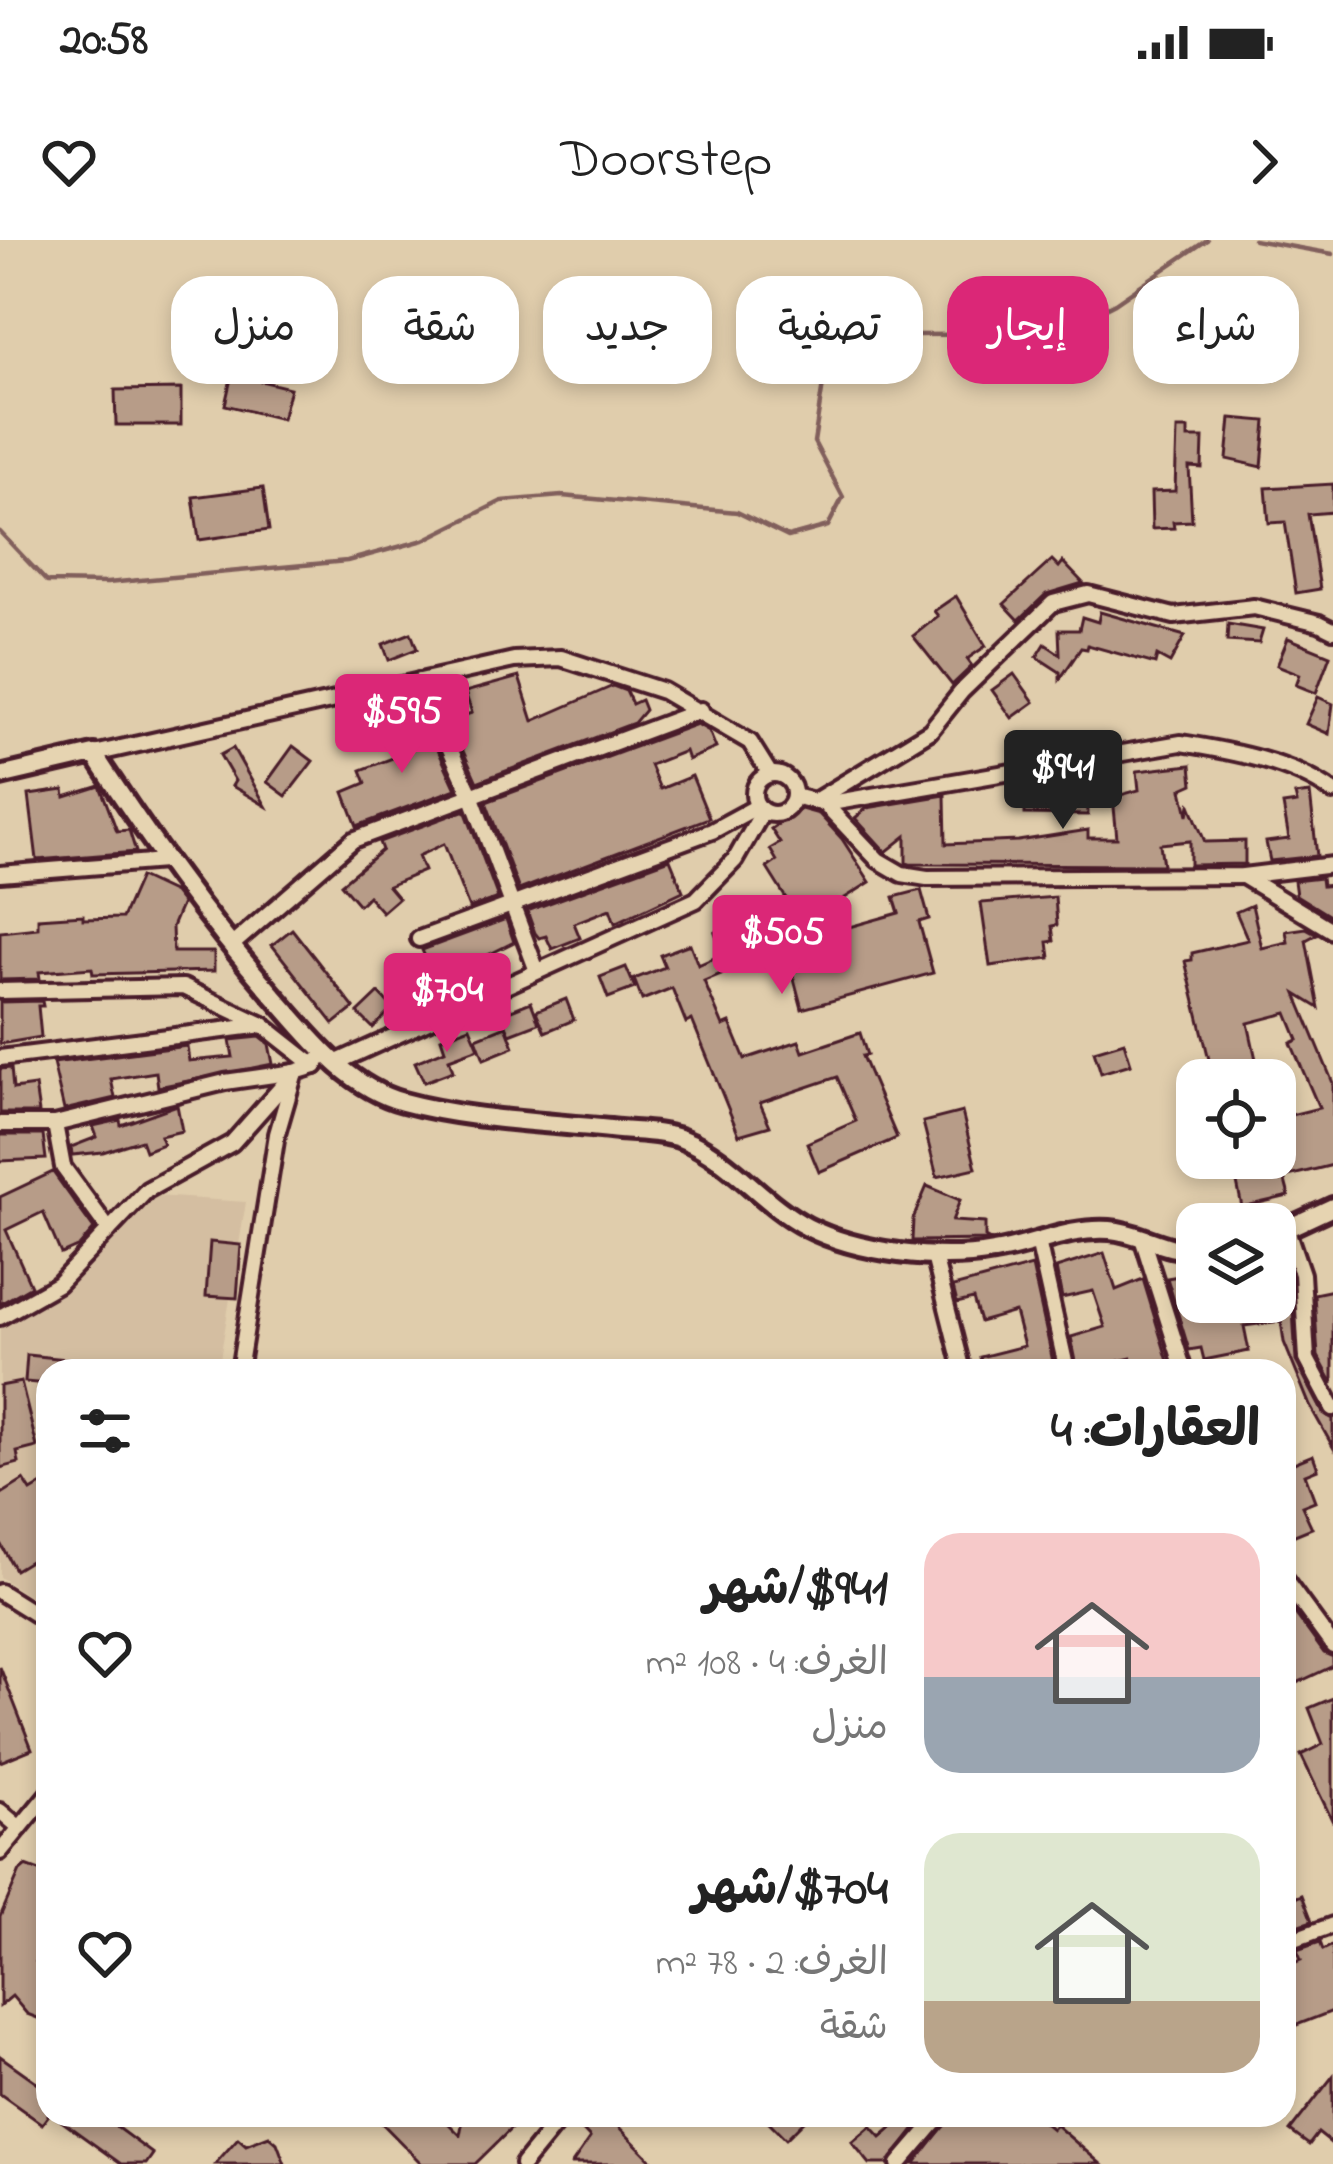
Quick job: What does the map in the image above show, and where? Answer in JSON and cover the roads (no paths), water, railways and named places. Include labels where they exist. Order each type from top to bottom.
[{"type":"street","points":[[820,803],[930,731],[962,691],[1053,603],[1088,594],[1174,616],[1254,607],[1319,622],[1333,630]]},
{"type":"street","points":[[0,776],[514,660],[561,658],[663,691],[701,710],[750,742],[770,774],[788,779],[794,796]]},
{"type":"street","points":[[419,681],[471,796],[537,971]]},
{"type":"street","points":[[231,946],[353,840],[701,710]]},
{"type":"street","points":[[794,796],[820,803],[1181,743],[1228,750],[1317,780],[1333,791]]},
{"type":"street","points":[[94,754],[164,861],[325,1060]]},
{"type":"street","points":[[0,1124],[55,1124],[225,1082],[295,1072],[696,900],[735,860],[761,809],[755,787],[770,774]]},
{"type":"street","points":[[419,939],[761,809],[783,812],[794,796]]},
{"type":"street","points":[[820,803],[878,860],[902,874],[927,878],[1243,876],[1333,865]]},
{"type":"street","points":[[0,874],[164,861]]},
{"type":"street","points":[[1243,876],[1333,931]]},
{"type":"street","points":[[0,991],[183,988],[263,1024],[400,1102],[678,1137],[722,1160],[769,1202],[810,1228],[882,1250],[934,1256],[993,1253],[1072,1232],[1113,1230],[1176,1250]]},
{"type":"street","points":[[0,1058],[263,1024]]},
{"type":"street","points":[[0,1317],[58,1284],[147,1190],[232,1143],[295,1072]]},
{"type":"street","points":[[241,1359],[277,1133],[295,1072]]},
{"type":"street","points":[[55,1124],[63,1167],[110,1230]]},
{"type":"street","points":[[1296,1225],[1333,1207]]},
{"type":"street","points":[[1038,1241],[1064,1359]]},
{"type":"street","points":[[1143,1241],[1180,1359]]},
{"type":"street","points":[[934,1256],[961,1359]]},
{"type":"street","points":[[1296,1262],[1302,1274],[1307,1359],[1333,1408]]},
{"type":"street","points":[[0,1592],[36,1614]]},
{"type":"street","points":[[1296,1595],[1333,1646]]},
{"type":"street","points":[[0,1852],[36,1809]]},
{"type":"street","points":[[0,1810],[20,1828]]},
{"type":"street","points":[[1296,1939],[1333,1925]]},
{"type":"street","points":[[549,2164],[528,2157],[553,2127]]},
{"type":"street","points":[[899,2164],[931,2127]]},
{"type":"waterway","points":[[0,532],[47,582],[107,583],[347,561],[424,540],[502,501],[562,496],[737,512],[788,537],[828,526],[843,497],[814,442],[823,384],[914,335],[1054,334],[1115,303],[1207,240]]},
{"type":"waterway","points":[[1254,240],[1333,254]]}]
